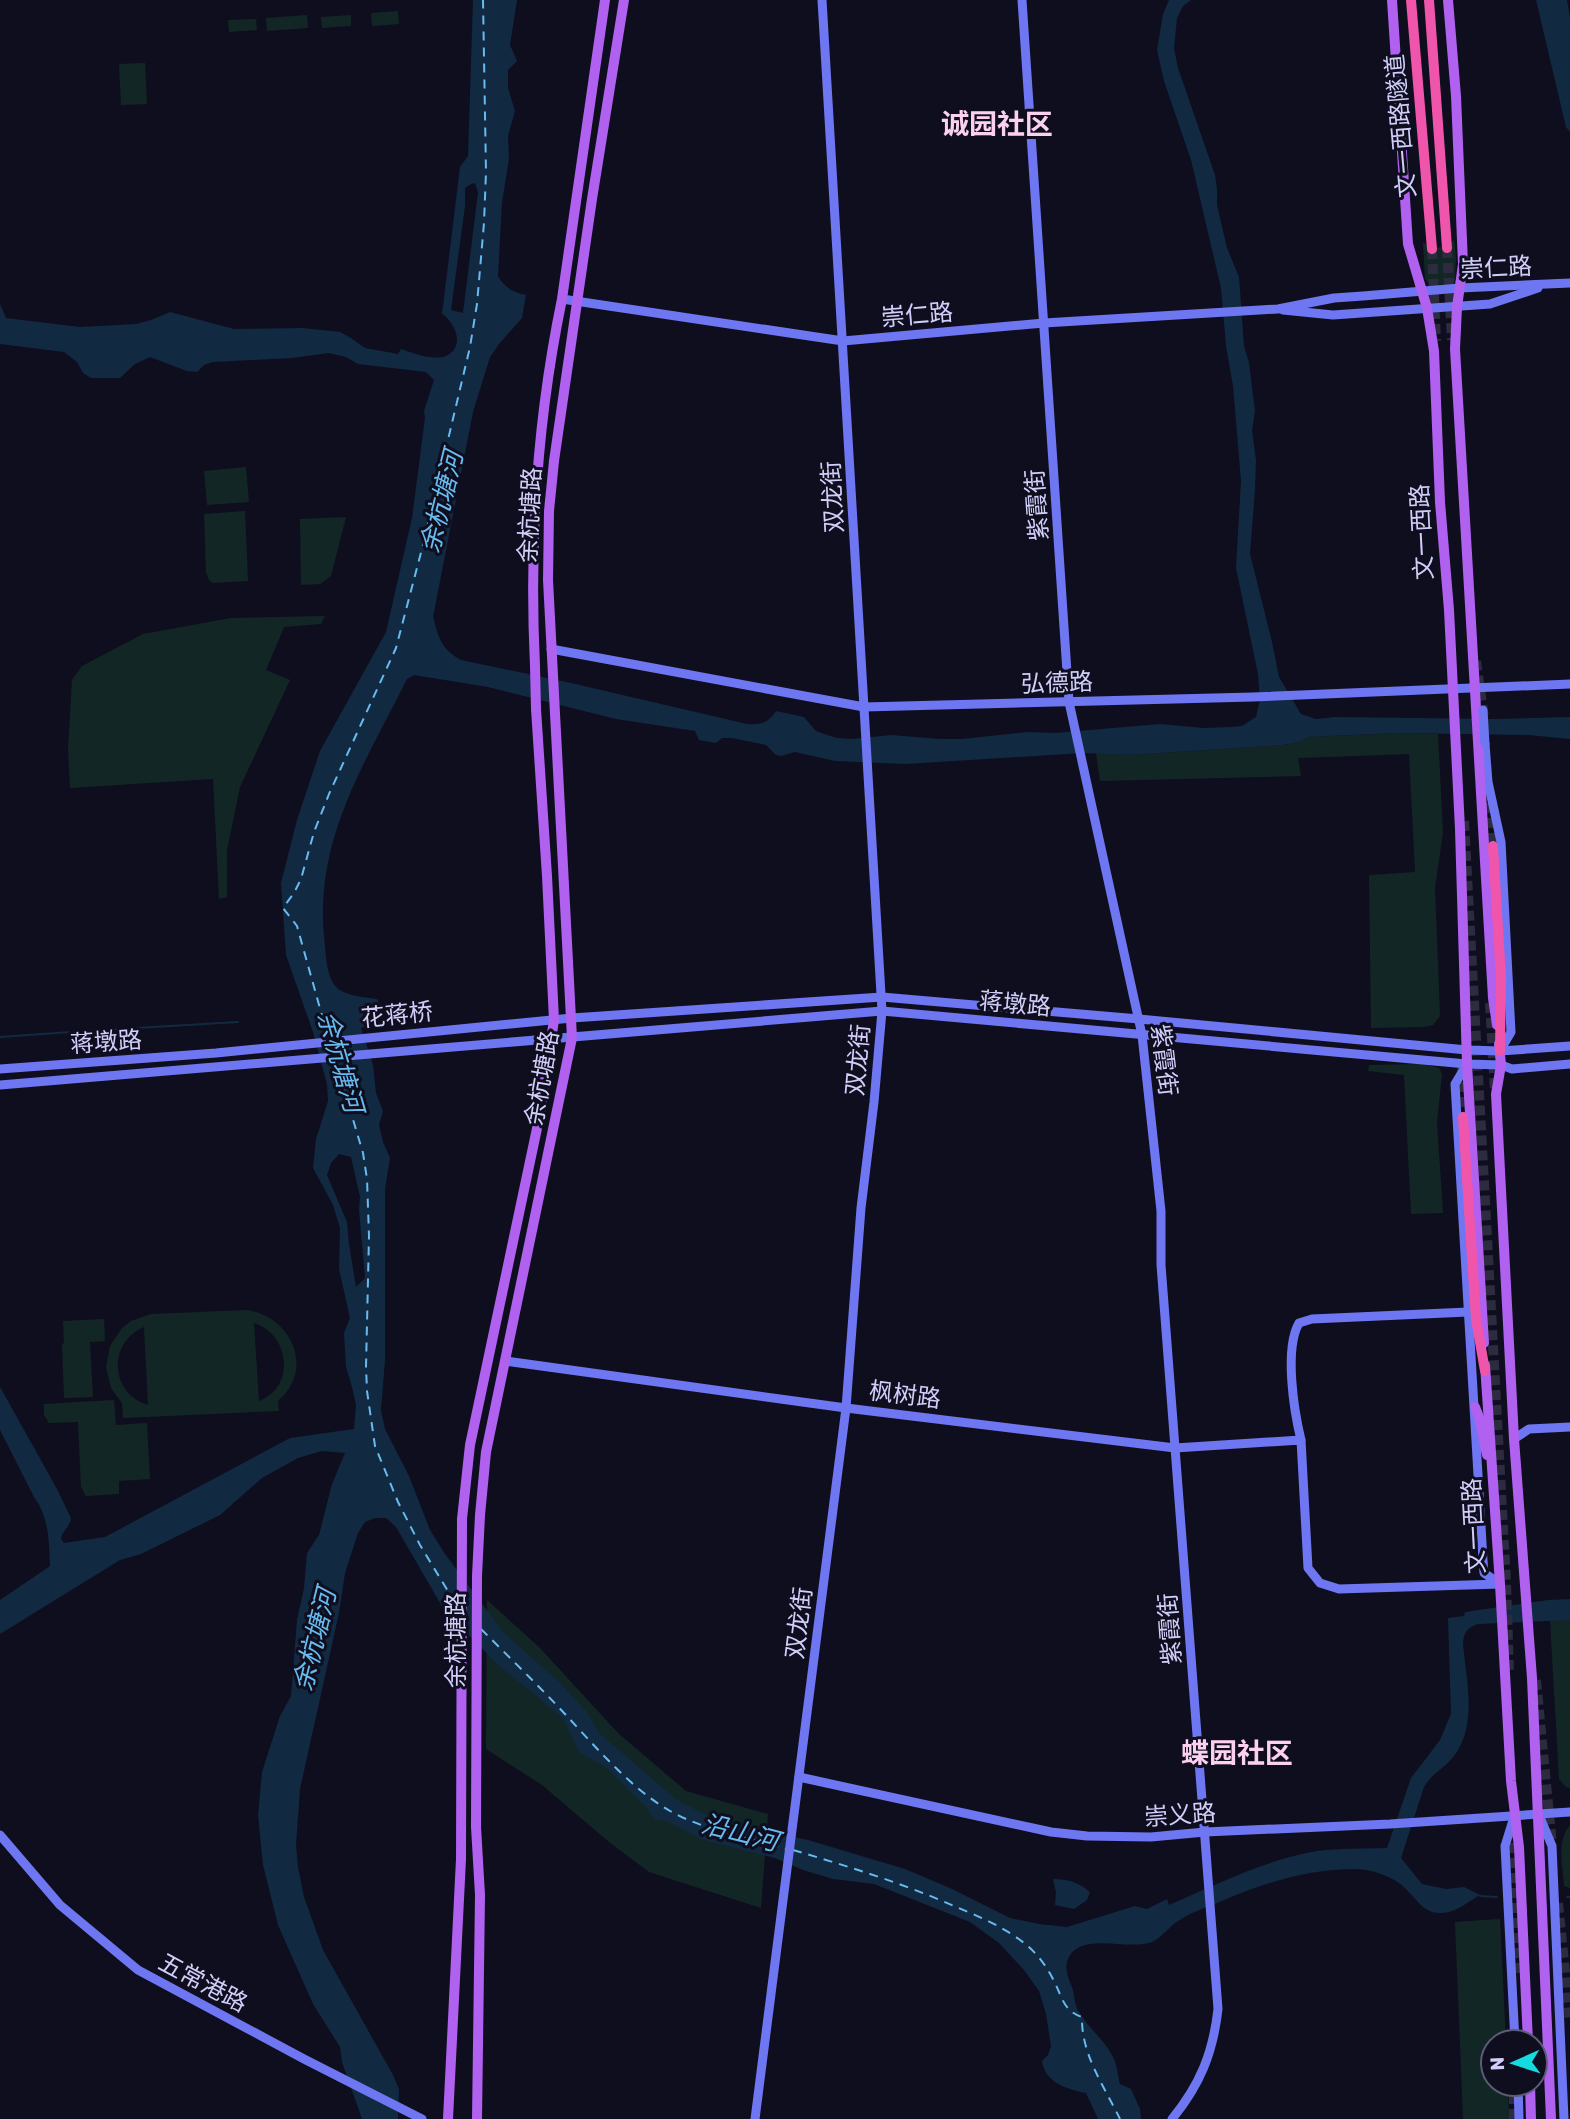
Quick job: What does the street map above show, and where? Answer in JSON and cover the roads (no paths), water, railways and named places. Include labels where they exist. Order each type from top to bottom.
[{"type":"highway","name":"文一西路隧道","points":[[1411,0],[1432,249]]},
{"type":"highway","name":"文一西路隧道","points":[[1429,0],[1447,248]]},
{"type":"highway","points":[[1493,846],[1501,978],[1500,1051]]},
{"type":"highway","points":[[1463,1117],[1476,1320],[1485,1371]]},
{"type":"main road","name":"余杭塘路","points":[[448,2119],[461,1859],[462,1519],[470,1445],[528,1173],[554,1020],[536,709],[532,560],[535,495],[556,331],[605,0]]},
{"type":"main road","name":"余杭塘路","points":[[477,2119],[480,1895],[476,1827],[477,1576],[480,1515],[486,1452],[572,1038],[551,649],[549,511],[554,461],[624,0]]},
{"type":"main road","name":"文一西路","points":[[1392,0],[1408,244],[1427,308],[1434,351],[1440,502],[1460,829],[1467,1064],[1500,1584]]},
{"type":"main road","name":"文一西路","points":[[1447,0],[1455,96],[1463,264],[1455,349],[1475,687],[1480,710],[1493,998],[1501,1065],[1496,1094],[1514,1439],[1538,1814]]},
{"type":"main road","points":[[1475,1407],[1485,1452],[1492,1468]]},
{"type":"main road","points":[[1500,1584],[1511,1781],[1519,1847],[1527,2028]]},
{"type":"main road","points":[[1538,1814],[1551,2119]]},
{"type":"main road","points":[[1530,2098],[1531,2119]]},
{"type":"street","name":"双龙街","points":[[755,2119],[846,1408],[861,1208],[882,1011],[822,0]]},
{"type":"street","name":"紫霞街","points":[[1022,0],[1069,702],[1142,1035],[1161,1211],[1160,1265],[1218,2009],[1214,2040],[1205,2067],[1188,2097],[1171,2119]]},
{"type":"street","name":"崇仁路","points":[[562,299],[843,341],[1044,324],[1278,309],[1334,298],[1421,291],[1570,283]]},
{"type":"street","name":"崇仁路","points":[[1278,309],[1333,315],[1490,304],[1550,284]]},
{"type":"street","name":"弘德路","points":[[551,649],[864,708],[1253,697],[1570,684]]},
{"type":"street","name":"文一西路","points":[[1482,745],[1501,842],[1511,1032],[1500,1051]]},
{"type":"street","name":"蒋墩路","points":[[456,1029],[572,1018],[882,997],[1467,1051],[1570,1046]]},
{"type":"street","name":"蒋墩路","points":[[456,1046],[882,1011],[1501,1065],[1512,1069],[1570,1064]]},
{"type":"street","name":"花蒋桥","points":[[216,1053],[456,1029]]},
{"type":"street","name":"花蒋桥","points":[[215,1066],[456,1046]]},
{"type":"street","name":"蒋墩路","points":[[0,1069],[216,1053]]},
{"type":"street","name":"文一西路","points":[[1467,1064],[1455,1084],[1484,1573],[1500,1584]]},
{"type":"street","name":"蒋墩路","points":[[0,1085],[215,1066]]},
{"type":"street","points":[[1468,1312],[1312,1320],[1299,1323],[1291,1345],[1295,1415],[1301,1440],[1308,1568],[1320,1583],[1339,1589],[1500,1584]]},
{"type":"street","name":"枫树路","points":[[505,1361],[846,1408],[1175,1448],[1301,1440]]},
{"type":"street","points":[[1513,1420],[1529,1429]]},
{"type":"street","points":[[1514,1439],[1529,1429],[1570,1427]]},
{"type":"street","name":"崇义路","points":[[799,1777],[1051,1832],[1121,1838],[1570,1812]]},
{"type":"street","points":[[1538,1814],[1552,1846],[1564,2119]]},
{"type":"street","points":[[1514,2028],[1505,1846],[1515,1815]]},
{"type":"street","name":"五常港路","points":[[0,1835],[60,1905],[138,1970],[422,2119]]},
{"type":"street","points":[[1518,2098],[1519,2119]]},
{"type":"water","points":[[473,0],[517,0],[510,45],[517,61],[508,70],[508,88],[515,111],[508,136],[509,159],[502,202],[498,276],[510,289],[526,295],[522,318],[490,357],[473,412],[433,617],[442,642],[454,656],[461,660],[747,724],[764,722],[776,711],[804,717],[816,731],[837,738],[892,735],[962,739],[1160,724],[1204,728],[1242,726],[1256,717],[1260,700],[1258,674],[1236,568],[1241,481],[1221,288],[1191,160],[1164,81],[1157,50],[1163,14],[1169,0],[1191,0],[1183,6],[1177,18],[1174,48],[1178,68],[1215,175],[1217,205],[1227,248],[1239,277],[1244,346],[1255,411],[1252,431],[1256,460],[1255,489],[1250,554],[1279,677],[1301,714],[1316,719],[1570,717],[1570,739],[1529,735],[1398,733],[1307,737],[1300,742],[1283,745],[1129,755],[1082,753],[906,764],[835,761],[795,752],[781,756],[776,755],[766,745],[732,738],[722,738],[716,743],[699,740],[695,731],[616,719],[488,687],[414,675],[407,679],[358,775],[334,839],[326,873],[323,909],[329,973],[340,990],[355,996],[377,999],[382,1008],[370,1024],[361,1028],[373,1065],[376,1093],[383,1111],[379,1125],[390,1158],[385,1189],[385,1360],[381,1410],[385,1429],[409,1476],[430,1530],[503,1632],[560,1683],[587,1712],[598,1732],[677,1800],[716,1820],[808,1840],[905,1869],[1010,1918],[1067,1927],[1135,1906],[1147,1909],[1167,1899],[1169,1905],[1242,1874],[1298,1855],[1326,1850],[1387,1848],[1411,1778],[1440,1740],[1451,1714],[1448,1618],[1464,1616],[1465,1612],[1570,1599],[1570,1620],[1478,1624],[1464,1636],[1469,1701],[1466,1730],[1454,1756],[1424,1787],[1401,1858],[1422,1884],[1446,1889],[1464,1887],[1480,1895],[1452,1911],[1434,1912],[1427,1910],[1399,1883],[1384,1875],[1360,1869],[1319,1872],[1267,1884],[1197,1911],[1178,1921],[1154,1941],[1132,1945],[1093,1944],[1082,1946],[1073,1952],[1067,1962],[1067,1968],[1077,2009],[1111,2053],[1120,2084],[1131,2089],[1140,2109],[1141,2119],[1098,2119],[1086,2093],[1058,2084],[1047,2075],[1042,2061],[1051,2046],[1039,1991],[999,1943],[970,1922],[874,1884],[833,1879],[775,1858],[701,1839],[667,1821],[654,1819],[648,1809],[607,1768],[579,1752],[563,1718],[497,1664],[443,1608],[396,1527],[386,1518],[375,1518],[365,1522],[358,1533],[345,1573],[339,1613],[300,1789],[296,1845],[304,1897],[323,1950],[399,2089],[398,2119],[362,2119],[342,2062],[340,2047],[313,2004],[278,1925],[263,1865],[258,1815],[262,1772],[280,1716],[291,1696],[297,1620],[304,1588],[307,1553],[319,1535],[332,1484],[345,1453],[322,1451],[298,1458],[262,1478],[220,1515],[141,1554],[120,1560],[0,1634],[0,1600],[50,1566],[43,1513],[0,1430],[0,1387],[71,1518],[61,1539],[64,1543],[105,1537],[290,1438],[354,1429],[356,1405],[346,1367],[344,1333],[350,1318],[339,1269],[340,1228],[333,1205],[313,1168],[316,1139],[328,1101],[327,1084],[313,1032],[286,955],[281,883],[297,820],[320,751],[386,632],[412,518],[424,411],[434,380],[426,372],[358,364],[346,357],[329,353],[292,358],[213,362],[204,365],[197,372],[150,357],[135,364],[120,378],[91,378],[64,352],[0,344],[0,304],[6,318],[80,327],[136,324],[170,312],[234,329],[303,328],[340,332],[365,348],[398,354],[401,349],[429,357],[446,356],[456,347],[457,341],[454,328],[442,314],[460,167],[468,156]],"holes":[[[475,183],[478,192],[463,313],[451,310],[465,188]],[[339,1154],[351,1157],[360,1197],[365,1278],[356,1287],[347,1222],[327,1175],[331,1163]]]},
{"type":"water","points":[[1536,0],[1567,0],[1570,18],[1570,132],[1566,127]]},
{"type":"water","points":[[1053,1879],[1068,1880],[1081,1886],[1090,1892],[1087,1900],[1074,1909],[1055,1905]]},
{"type":"waterway","points":[[85,1031],[238,1022]]},
{"type":"waterway","points":[[0,1037],[71,1032]]},
{"type":"waterway","points":[[1480,1896],[1497,1897]]},
{"type":"tunnel","points":[[1447,248],[1452,340]]},
{"type":"tunnel","points":[[1432,249],[1436,341]]},
{"type":"tunnel","points":[[1476,661],[1484,718]]},
{"type":"tunnel","points":[[1490,803],[1493,846]]},
{"type":"tunnel","points":[[1464,821],[1509,1672]]},
{"type":"tunnel","points":[[1490,1003],[1495,1091]]},
{"type":"tunnel","points":[[1462,1067],[1463,1117]]},
{"type":"tunnel","points":[[1536,1680],[1552,1845]]},
{"type":"tunnel","points":[[1513,1828],[1515,1976]]},
{"type":"tunnel","points":[[1558,1903],[1570,2022]]},
{"type":"tunnel","points":[[1514,2098],[1514,2119]]},
{"type":"district","name":"诚园社区","points":[[997,124]]},
{"type":"district","name":"蝶园社区","points":[[1237,1753]]},
{"type":"water label","name":"余杭塘河","points":[[442,502]]},
{"type":"water label","name":"余杭塘河","points":[[340,1062]]},
{"type":"water label","name":"余杭塘河","points":[[315,1640]]},
{"type":"water label","name":"沿山河","points":[[740,1833]]}]
